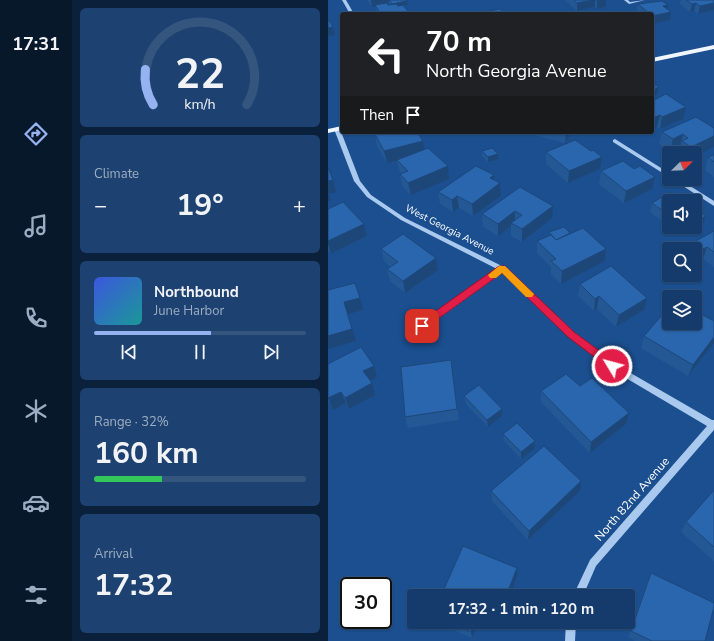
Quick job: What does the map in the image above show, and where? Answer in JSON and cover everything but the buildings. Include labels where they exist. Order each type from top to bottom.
[{"type":"main road","points":[[654,60],[714,47]]},
{"type":"main road","points":[[328,131],[339,129]]},
{"type":"street","points":[[344,0],[351,12]]},
{"type":"street","points":[[627,1],[643,0]]},
{"type":"street","name":"West Georgia Avenue","points":[[341,134],[357,181],[369,196],[403,219],[502,269],[571,334],[612,366],[714,425]]},
{"type":"street","points":[[615,141],[662,171]]},
{"type":"street","points":[[686,186],[714,204]]},
{"type":"street","points":[[411,334],[502,269]]},
{"type":"street","name":"North 82nd Avenue","points":[[581,589],[593,563],[714,425]]},
{"type":"street","points":[[570,641],[571,629]]},
{"type":"slow traffic","points":[[493,275],[502,269],[529,294]]},
{"type":"route","points":[[422,326],[502,269],[571,334],[612,366]]}]
